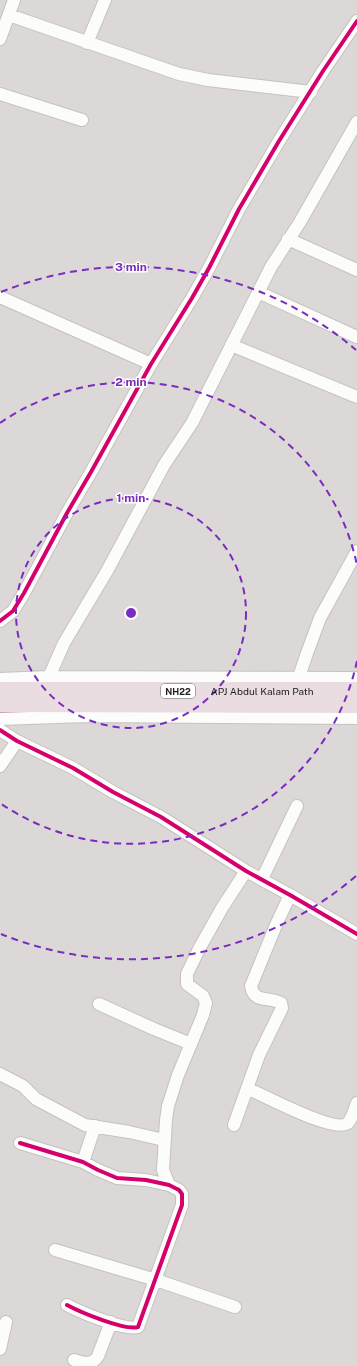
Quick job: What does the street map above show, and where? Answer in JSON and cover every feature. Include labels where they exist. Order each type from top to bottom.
[{"type":"highway","name":"APJ Abdul Kalam Path","points":[[0,691],[357,691]]},
{"type":"highway","name":"APJ Abdul Kalam Path","points":[[0,703],[357,704]]},
{"type":"street","points":[[1,32],[14,0]]},
{"type":"street","points":[[87,43],[105,0]]},
{"type":"street","points":[[9,15],[179,74],[208,80],[311,92]]},
{"type":"street","points":[[0,622],[13,611],[24,593],[63,519],[151,364],[215,258],[240,209],[279,142],[357,20]]},
{"type":"street","points":[[0,94],[82,120]]},
{"type":"street","points":[[49,678],[64,643],[107,571],[164,465],[192,423],[258,292],[357,122]]},
{"type":"street","points":[[288,239],[357,270]]},
{"type":"street","points":[[258,292],[357,337]]},
{"type":"street","points":[[0,297],[151,364]]},
{"type":"street","points":[[231,345],[357,397]]},
{"type":"street","points":[[299,677],[320,618],[357,551]]},
{"type":"street","name":"NH22","points":[[0,679],[357,678]]},
{"type":"street","points":[[0,719],[86,716],[357,718]]},
{"type":"street","points":[[0,730],[17,741],[73,768],[113,792],[161,817],[246,871],[357,934]]},
{"type":"street","points":[[0,766],[17,741]]},
{"type":"street","points":[[262,879],[297,806]]},
{"type":"street","points":[[169,1185],[163,1170],[166,1120],[170,1100],[203,1015],[206,1003],[203,996],[188,984],[188,974],[199,949],[218,915],[246,871]]},
{"type":"street","points":[[234,1125],[259,1055],[282,1008],[281,1003],[257,997],[252,992],[251,986],[290,895]]},
{"type":"street","points":[[99,1004],[154,1029],[192,1044]]},
{"type":"street","points":[[0,1074],[22,1086],[36,1099],[85,1125],[164,1140]]},
{"type":"street","points":[[246,1088],[315,1119],[332,1124],[343,1125],[349,1122],[357,1103]]},
{"type":"street","points":[[83,1162],[95,1126]]},
{"type":"street","points":[[20,1143],[83,1162],[117,1178],[146,1180],[169,1185],[179,1190],[182,1194],[182,1199],[156,1280],[138,1327],[130,1328],[67,1305]]},
{"type":"street","points":[[55,1250],[156,1280],[235,1307]]},
{"type":"street","points":[[0,1349],[6,1322]]},
{"type":"street","points":[[74,1360],[92,1363],[95,1360],[98,1356],[111,1322]]},
{"type":"shaded area","points":[[0,0],[357,0],[357,1366],[0,1366]]},
{"type":"cycle path","points":[[0,621],[13,611],[24,593],[151,364],[209,268],[239,209],[279,141],[323,71],[357,21]]},
{"type":"cycle path","points":[[0,730],[17,741],[73,768],[113,792],[161,817],[246,871],[357,934]]},
{"type":"cycle path","points":[[20,1143],[83,1162],[117,1178],[146,1180],[169,1185],[179,1190],[182,1194],[182,1205],[138,1327],[113,1324],[67,1305]]}]
